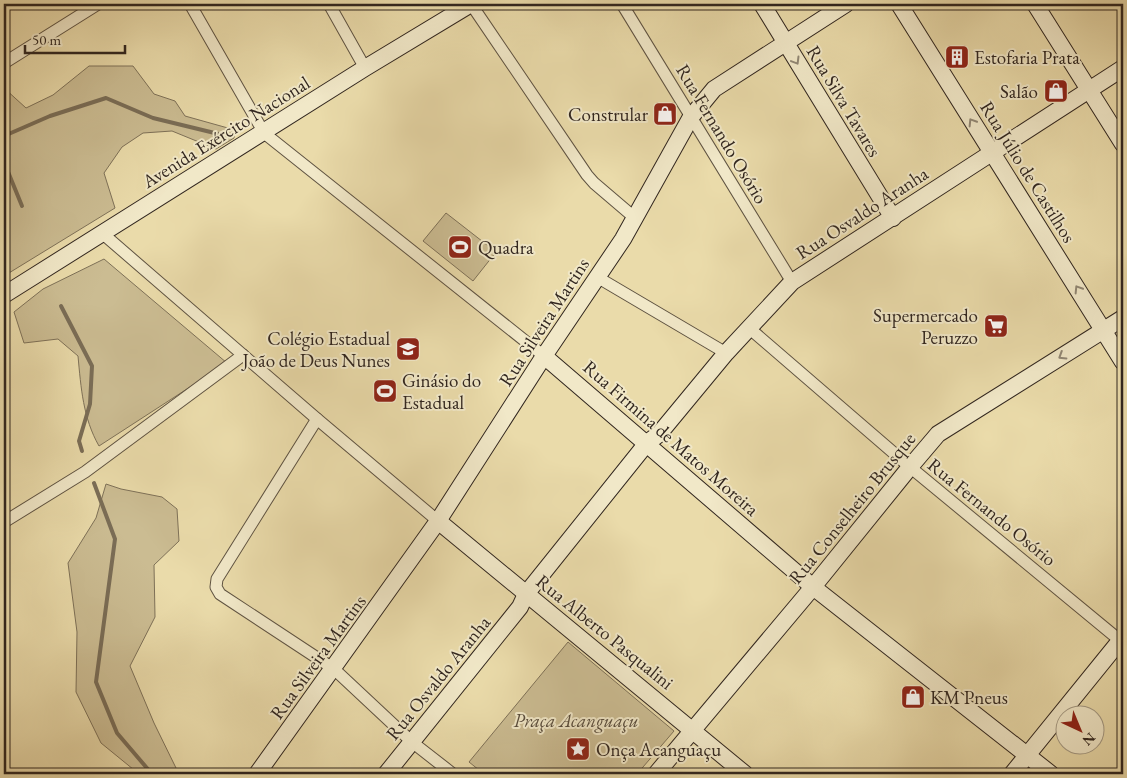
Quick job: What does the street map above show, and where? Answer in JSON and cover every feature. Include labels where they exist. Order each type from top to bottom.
[{"type":"street","points":[[4,63],[98,4]]},
{"type":"street","points":[[190,4],[264,133]]},
{"type":"street","points":[[329,4],[365,68]]},
{"type":"street","points":[[471,4],[587,175],[635,218]]},
{"type":"street","name":"Avenida Exército Nacional","points":[[4,295],[365,68],[471,4]]},
{"type":"street","name":"Rua Fernando Osório","points":[[622,4],[792,282]]},
{"type":"street","name":"Rua Silva Tavares","points":[[762,4],[893,218]]},
{"type":"street","name":"Rua Silveira Martins","points":[[258,774],[438,521],[544,356],[623,239],[691,118],[714,89],[846,4]]},
{"type":"street","name":"Rua Júlio de Castilhos","points":[[899,4],[1123,362]]},
{"type":"street","points":[[1035,4],[1123,144]]},
{"type":"street","name":"Rua Osvaldo Aranha","points":[[386,774],[726,354],[792,282],[1123,68]]},
{"type":"street","name":"Rua Firmina de Matos Moreira","points":[[264,133],[654,442],[813,587],[1051,774]]},
{"type":"street","points":[[102,233],[243,356],[438,521]]},
{"type":"street","points":[[597,277],[726,354]]},
{"type":"street","name":"Rua Conselheiro Brusque","points":[[656,774],[938,434],[1123,318]]},
{"type":"street","name":"Rua Fernando Osório","points":[[748,328],[910,467],[1122,640]]},
{"type":"street","points":[[4,522],[84,472],[243,356]]},
{"type":"street","points":[[317,419],[216,579],[216,587],[220,594],[334,669],[412,742],[453,774]]},
{"type":"street","name":"Rua Alberto Pasqualini","points":[[438,521],[527,601],[745,774]]},
{"type":"street","points":[[1012,774],[1122,640]]},
{"type":"green space","points":[[89,66],[133,66],[154,94],[175,101],[185,116],[235,130],[234,138],[216,149],[172,131],[143,133],[122,147],[104,173],[115,208],[4,276],[4,88],[26,108],[53,95]]},
{"type":"green space","name":"Quadra","points":[[446,213],[496,252],[473,281],[423,241]]},
{"type":"green space","points":[[104,259],[227,363],[99,446],[86,414],[78,356],[58,339],[24,343],[14,312],[43,289]]},
{"type":"green space","points":[[106,484],[162,497],[177,509],[179,541],[154,565],[155,617],[130,666],[154,723],[177,770],[176,774],[139,774],[101,743],[76,692],[77,632],[68,563],[96,518]]},
{"type":"green space","name":"Praça Acanguaçu","points":[[568,642],[674,731],[637,774],[484,774],[469,762]]},
{"type":"waterway","points":[[4,136],[50,116],[106,98],[153,118],[227,136]]},
{"type":"waterway","points":[[4,162],[22,206]]},
{"type":"waterway","points":[[61,306],[92,366],[90,404],[79,441],[82,451]]},
{"type":"waterway","points":[[94,483],[115,539],[96,682],[117,733],[152,774]]},
{"type":"place","name":"Estofaria Prata","points":[[957,57]]},
{"type":"place","name":"Salão","points":[[1056,91]]},
{"type":"place","name":"Constrular","points":[[665,114]]},
{"type":"place","name":"Quadra","points":[[460,247]]},
{"type":"place","name":"Supermercado Peruzzo","points":[[996,326]]},
{"type":"place","name":"Colégio Estadual João de Deus Nunes","points":[[408,349]]},
{"type":"place","name":"Ginásio do Estadual","points":[[385,391]]},
{"type":"place","name":"KM Pneus","points":[[913,697]]},
{"type":"place","name":"Onça Acanguaçu","points":[[578,749]]}]
